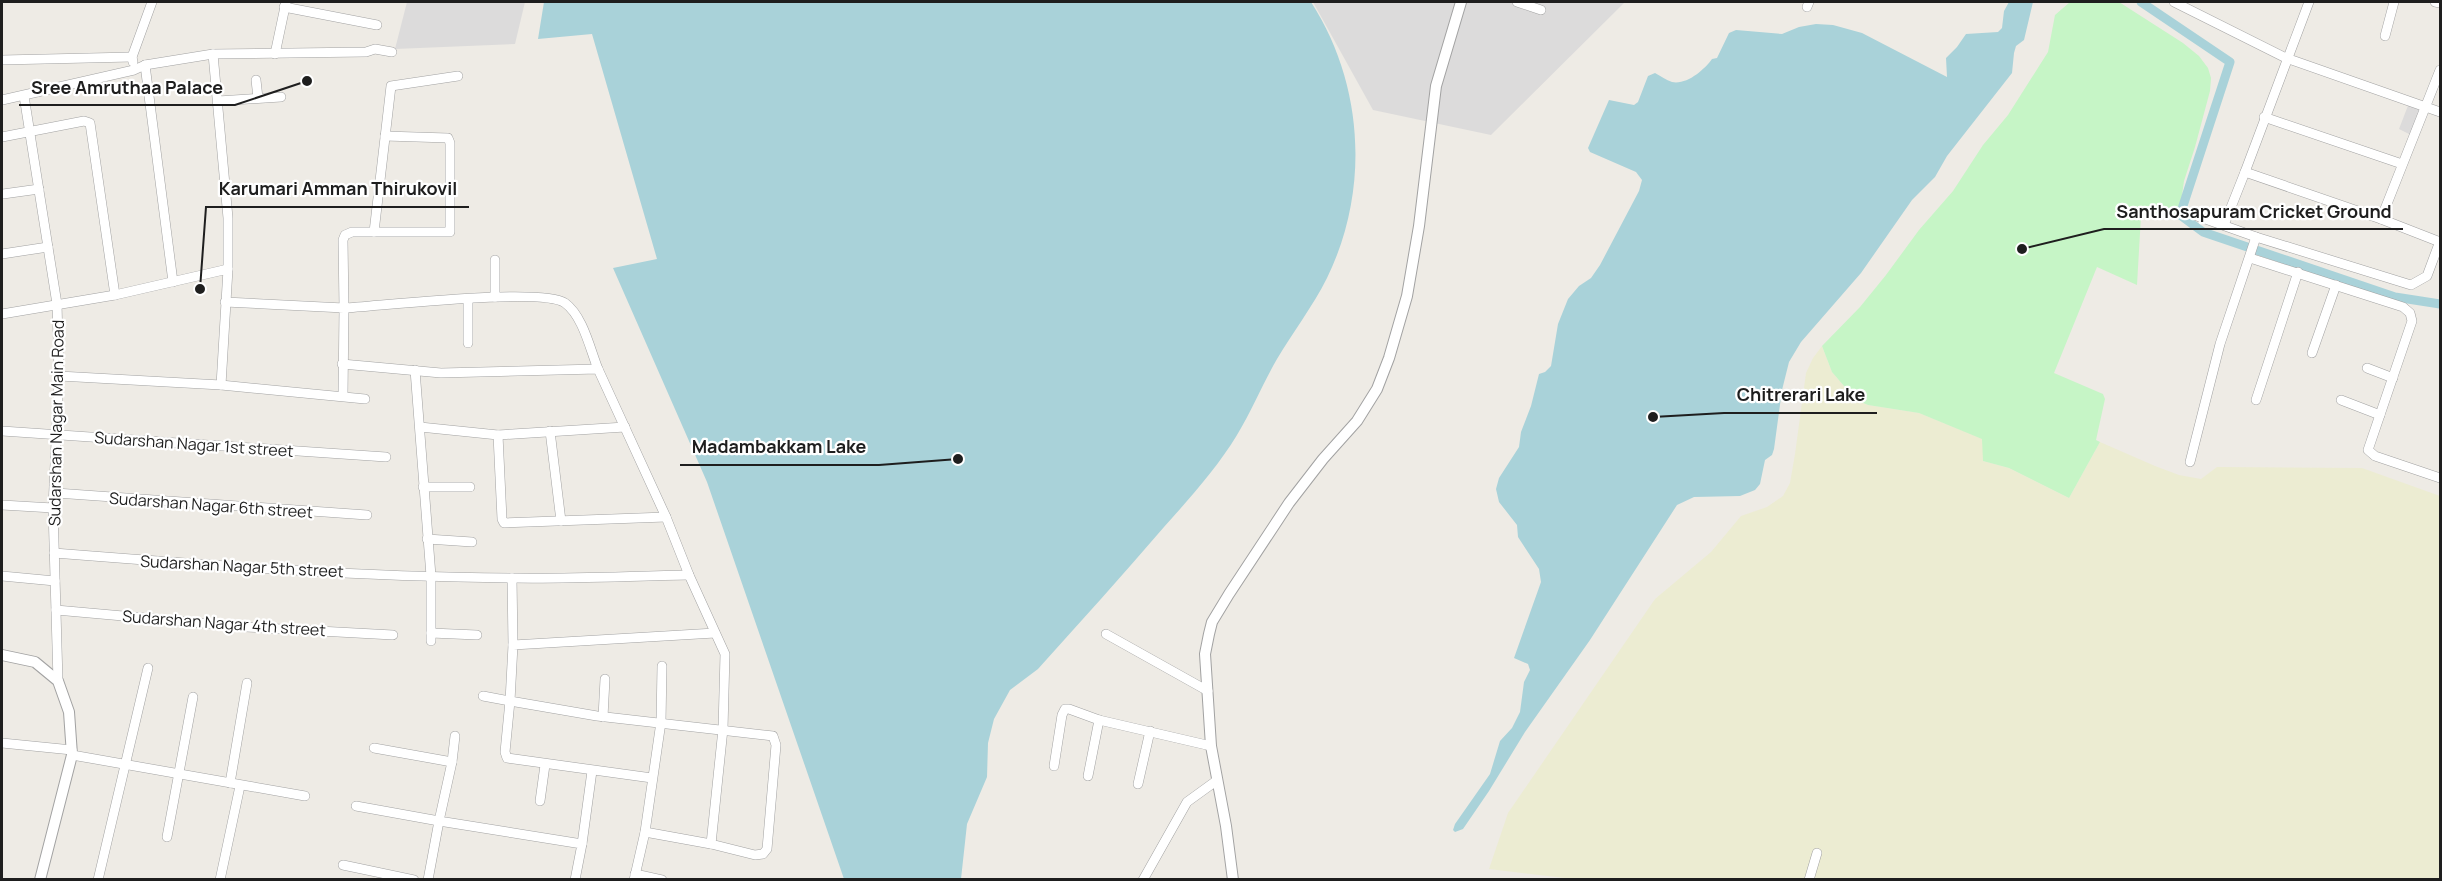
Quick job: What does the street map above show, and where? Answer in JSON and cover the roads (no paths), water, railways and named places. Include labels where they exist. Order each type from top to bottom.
[{"type":"street","points":[[134,70],[132,57],[152,2]]},
{"type":"street","points":[[1233,879],[1211,746],[1206,644],[1212,622],[1289,503],[1367,407],[1389,358],[1412,271],[1436,86],[1443,56],[1461,2]]},
{"type":"street","points":[[1517,2],[1541,10]]},
{"type":"street","points":[[2174,2],[2286,58],[2440,112]]},
{"type":"street","points":[[2224,225],[2309,2]]},
{"type":"street","points":[[2385,36],[2394,2]]},
{"type":"street","points":[[2435,2],[2440,3]]},
{"type":"street","points":[[275,54],[285,4],[377,25]]},
{"type":"street","points":[[2,100],[134,70],[145,65],[213,54],[366,52],[375,49],[392,52]]},
{"type":"street","points":[[213,54],[228,218],[228,269],[221,385]]},
{"type":"street","points":[[2,60],[132,57]]},
{"type":"street","points":[[145,65],[173,282]]},
{"type":"street","points":[[2381,219],[2440,70]]},
{"type":"street","points":[[374,232],[391,86],[458,76]]},
{"type":"street","points":[[256,80],[258,98]]},
{"type":"street","name":"Sudarshan Nagar Main Road","points":[[24,96],[57,304],[60,376],[56,493],[53,508],[58,681]]},
{"type":"street","points":[[218,101],[281,97]]},
{"type":"street","points":[[2264,117],[2402,164]]},
{"type":"street","points":[[2,137],[84,121],[90,123],[115,295]]},
{"type":"street","points":[[343,396],[343,240],[348,233],[450,232],[450,143],[448,138],[385,136]]},
{"type":"street","points":[[2197,216],[2256,238],[2411,285],[2427,276],[2440,241],[2245,172]]},
{"type":"street","points":[[3,194],[39,189]]},
{"type":"street","points":[[2190,462],[2220,344],[2256,238]]},
{"type":"street","points":[[2,254],[48,247]]},
{"type":"street","points":[[2251,255],[2403,307],[2410,313],[2412,321],[2369,444],[2370,453],[2440,478]]},
{"type":"street","points":[[495,260],[495,297]]},
{"type":"street","points":[[2,314],[115,295],[228,269]]},
{"type":"street","points":[[2256,400],[2298,272]]},
{"type":"street","points":[[2312,353],[2336,285]]},
{"type":"street","points":[[225,302],[344,308],[495,297],[552,298],[567,305],[579,322],[725,654],[723,729],[711,844]]},
{"type":"street","points":[[468,299],[468,343]]},
{"type":"street","points":[[342,364],[441,373],[598,369]]},
{"type":"street","points":[[2367,368],[2393,378]]},
{"type":"street","points":[[415,370],[431,576],[431,637],[477,635]]},
{"type":"street","points":[[60,376],[221,385],[365,399]]},
{"type":"street","points":[[2341,400],[2380,415]]},
{"type":"street","points":[[420,427],[498,435],[625,426]]},
{"type":"street","name":"Sudarshan Nagar 1st street","points":[[2,431],[386,457]]},
{"type":"street","points":[[550,431],[561,520]]},
{"type":"street","points":[[498,435],[503,521],[506,524],[666,517]]},
{"type":"street","points":[[423,487],[470,487]]},
{"type":"street","name":"Sudarshan Nagar 6th street","points":[[56,493],[367,515]]},
{"type":"street","points":[[2,505],[53,508]]},
{"type":"street","points":[[427,538],[472,542]]},
{"type":"street","name":"Sudarshan Nagar 5th street","points":[[54,553],[219,566],[431,576],[512,578],[689,575]]},
{"type":"street","points":[[2,576],[55,581]]},
{"type":"street","points":[[512,578],[513,645],[505,755],[511,760],[652,778]]},
{"type":"street","name":"Sudarshan Nagar 4th street","points":[[56,610],[246,627],[393,634]]},
{"type":"street","points":[[513,645],[715,633]]},
{"type":"street","points":[[1106,634],[1208,691]]},
{"type":"street","points":[[2,655],[35,662],[58,681],[69,712],[72,752],[40,879]]},
{"type":"street","points":[[662,666],[661,722],[645,832],[635,877],[662,879]]},
{"type":"street","points":[[98,879],[148,668]]},
{"type":"street","points":[[603,717],[605,679]]},
{"type":"street","points":[[230,783],[247,683]]},
{"type":"street","points":[[483,696],[603,717],[770,734],[776,741],[767,849],[763,855],[645,832]]},
{"type":"street","points":[[167,837],[193,697]]},
{"type":"street","points":[[1054,766],[1062,715],[1065,710],[1211,746]]},
{"type":"street","points":[[1088,776],[1099,720]]},
{"type":"street","points":[[1138,784],[1150,731]]},
{"type":"street","points":[[428,879],[452,762],[455,736]]},
{"type":"street","points":[[2,743],[72,752],[125,765],[305,796]]},
{"type":"street","points":[[374,748],[452,762]]},
{"type":"street","points":[[540,801],[545,765]]},
{"type":"street","points":[[575,879],[592,771]]},
{"type":"street","points":[[1143,879],[1187,802],[1216,781]]},
{"type":"street","points":[[220,879],[240,786]]},
{"type":"street","points":[[356,806],[582,844]]},
{"type":"street","points":[[1809,879],[1817,854]]},
{"type":"street","points":[[343,865],[414,879]]},
{"type":"water","points":[[544,2],[1311,2],[1329,34],[1342,67],[1351,102],[1355,138],[1355,174],[1350,209],[1341,244],[1327,278],[1277,359],[1237,435],[1212,471],[1038,669],[1010,690],[994,719],[988,743],[987,777],[967,824],[961,879],[844,879],[707,482],[613,268],[657,259],[592,34],[538,39]]},
{"type":"water","points":[[2009,2],[2033,2],[2024,40],[2016,46],[2012,73],[1947,156],[1935,177],[1912,200],[1861,273],[1801,342],[1789,362],[1782,390],[1774,449],[1772,455],[1765,460],[1760,484],[1755,490],[1740,496],[1694,497],[1677,505],[1590,640],[1525,732],[1489,791],[1463,829],[1455,832],[1453,830],[1455,824],[1490,774],[1500,741],[1512,728],[1520,712],[1524,682],[1530,670],[1528,664],[1514,658],[1541,582],[1539,569],[1518,537],[1517,525],[1499,502],[1496,489],[1499,478],[1519,447],[1521,432],[1531,406],[1539,374],[1551,366],[1558,324],[1568,299],[1579,286],[1591,278],[1600,265],[1639,191],[1642,180],[1636,172],[1590,152],[1588,148],[1609,100],[1634,105],[1638,102],[1648,76],[1655,73],[1672,82],[1689,79],[1700,72],[1712,59],[1717,58],[1729,33],[1736,30],[1782,34],[1799,27],[1816,24],[1833,25],[1862,33],[1947,77],[1946,58],[1966,34],[1998,32],[2002,28],[2004,11]]},
{"type":"waterway","points":[[2141,2],[2230,62],[2180,215],[2203,232],[2395,297],[2440,304]]},
{"type":"place","name":"Sree Amruthaa Palace","points":[[307,81]]},
{"type":"place","name":"Santhosapuram Cricket Ground","points":[[2022,249]]},
{"type":"place","name":"Karumari Amman Thirukovil","points":[[200,289]]},
{"type":"place","name":"Chitrerari Lake","points":[[1653,417]]},
{"type":"place","name":"Madambakkam Lake","points":[[958,459]]}]
